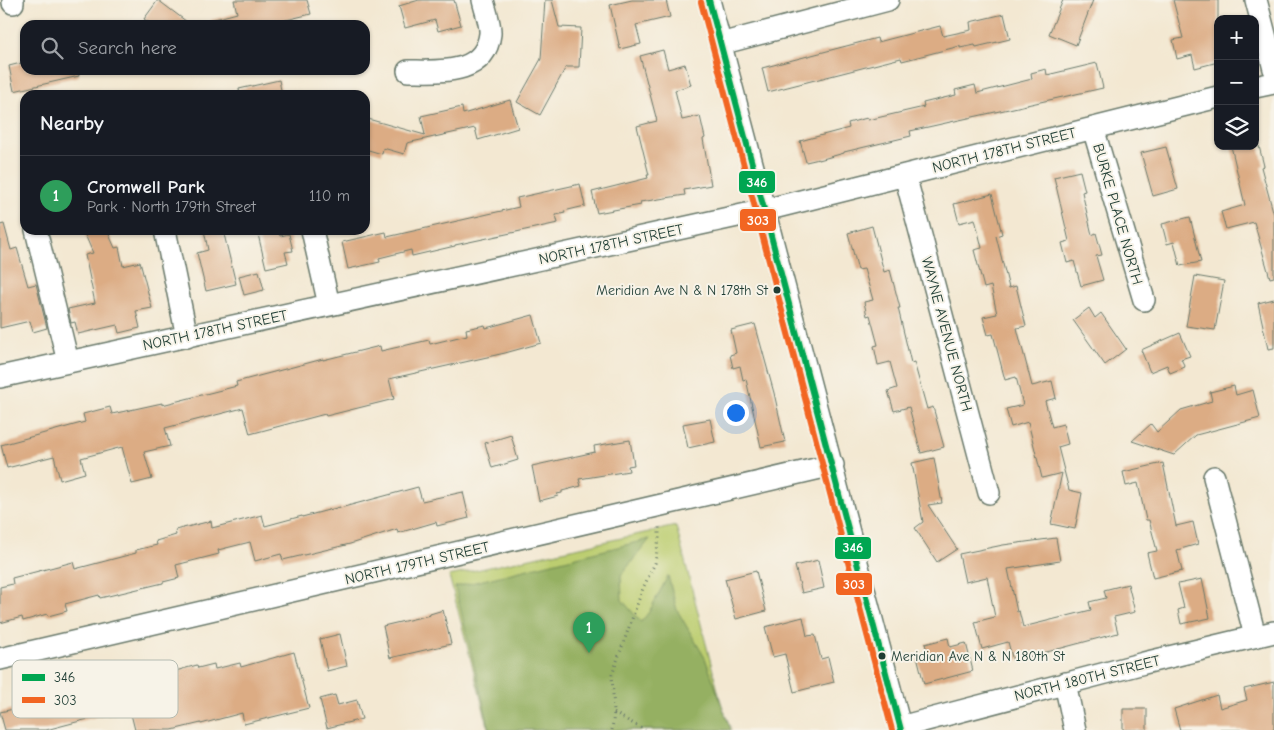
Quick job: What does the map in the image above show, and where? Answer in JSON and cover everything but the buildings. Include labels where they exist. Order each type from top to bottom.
[{"type":"street","points":[[408,71],[451,71],[474,63],[486,50],[490,33],[483,0]]},
{"type":"street","points":[[709,0],[901,728]]},
{"type":"street","points":[[720,44],[888,0]]},
{"type":"street","points":[[1256,0],[1274,69]]},
{"type":"street","points":[[1259,86],[1274,83]]},
{"type":"street","name":"NORTH 178TH STREET","points":[[0,377],[765,210],[1214,98]]},
{"type":"street","name":"BURKE PLACE NORTH","points":[[1093,128],[1144,300]]},
{"type":"street","name":"WAYNE AVENUE NORTH","points":[[905,175],[989,493]]},
{"type":"street","points":[[37,235],[68,362]]},
{"type":"street","points":[[166,235],[187,337]]},
{"type":"street","points":[[313,235],[329,305]]},
{"type":"street","name":"NORTH 179TH STREET","points":[[0,659],[833,465]]},
{"type":"street","points":[[1214,477],[1264,634]]},
{"type":"street","name":"NORTH 180TH STREET","points":[[901,728],[1065,683],[1264,634]]},
{"type":"street","points":[[1065,683],[1076,730]]},
{"type":"path","points":[[612,730],[614,713],[612,674],[643,588],[655,563],[659,538],[659,506]]},
{"type":"path","points":[[614,713],[645,730]]},
{"type":"green space","points":[[676,526],[728,730],[489,730],[449,576]]},
{"type":"green space","points":[[650,539],[621,575],[622,600],[641,622],[649,612],[668,576],[677,610],[705,658],[731,730],[490,730],[455,587]]},
{"type":"transit line","name":"346","points":[[709,0],[901,730]]},
{"type":"transit line","name":"303","points":[[701,2],[892,730]]},
{"type":"place","name":"Meridian Ave N & N 178th St","points":[[777,290]]},
{"type":"place","name":"Cromwell Park","points":[[589,653]]},
{"type":"place","name":"Meridian Ave N & N 180th St","points":[[882,656]]}]
